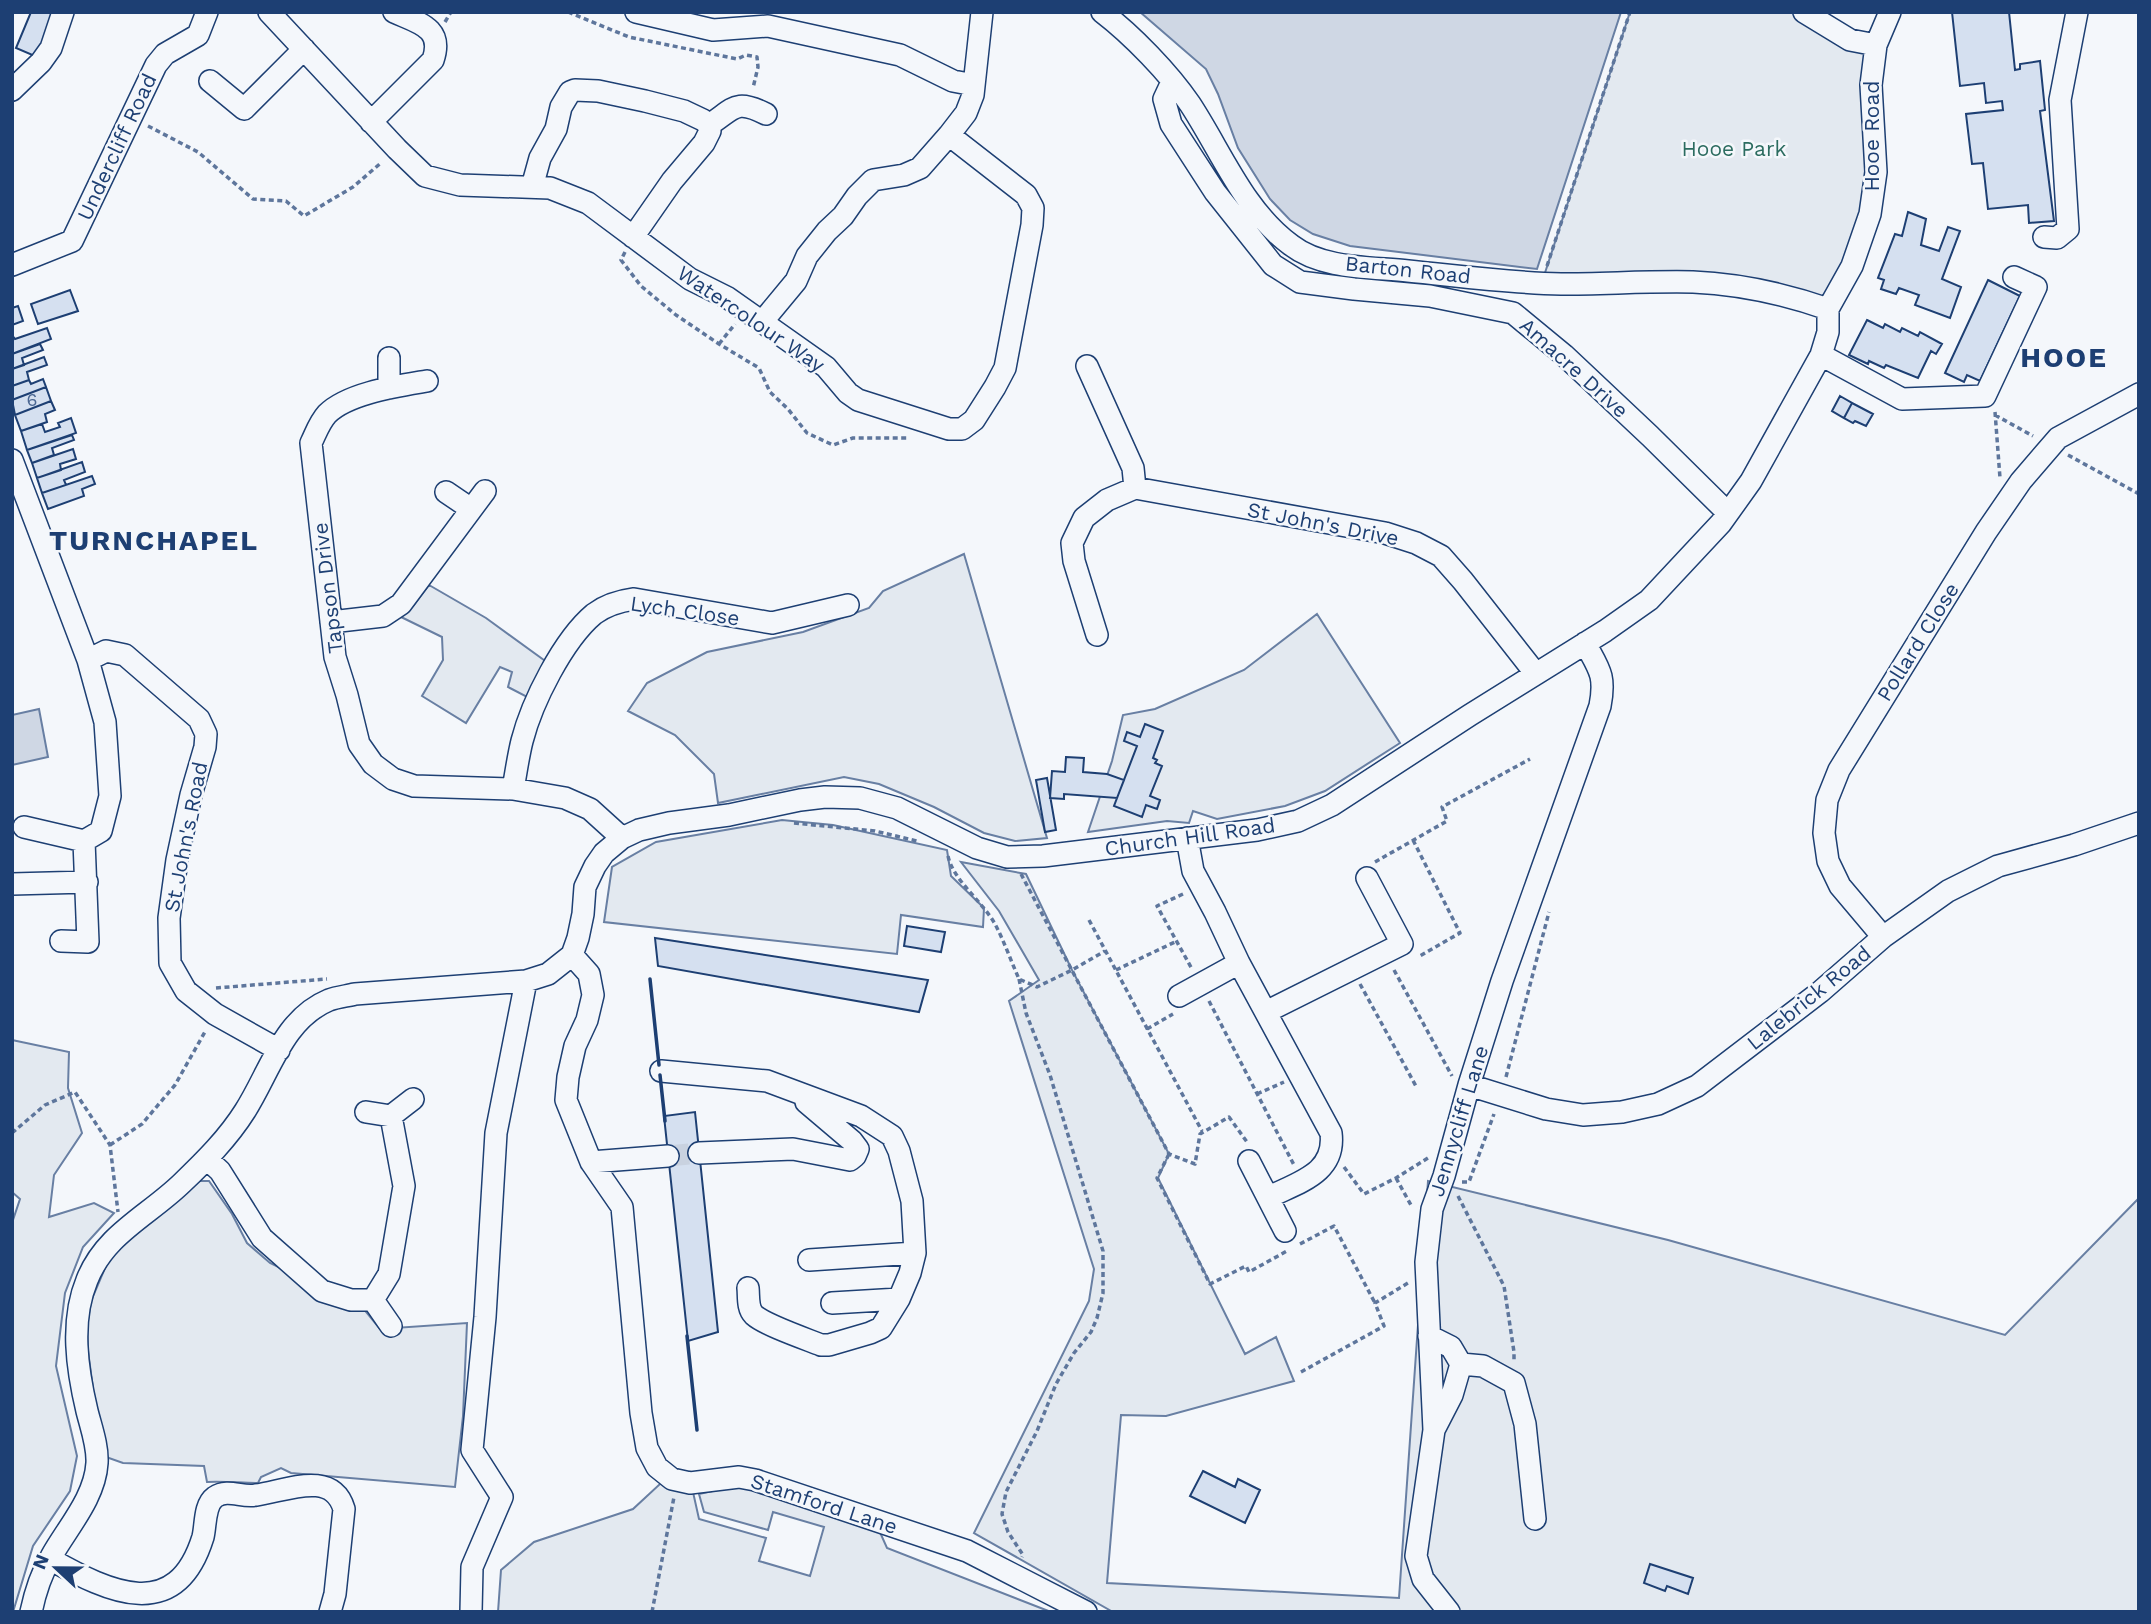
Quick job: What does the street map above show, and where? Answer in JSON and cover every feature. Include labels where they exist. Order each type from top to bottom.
[{"type":"street","points":[[17,79],[41,62],[51,48],[63,12]]},
{"type":"street","name":"Undercliff Road","points":[[12,265],[72,241],[156,65],[165,54],[198,35],[207,12]]},
{"type":"street","name":"Watercolour Way","points":[[270,12],[425,176],[460,186],[550,188],[588,203],[690,279],[728,298],[826,367],[848,393],[858,400],[949,429],[962,429],[974,420],[1004,368],[1010,349],[1032,208],[1026,195],[949,135]]},
{"type":"street","points":[[372,121],[432,60],[437,47],[433,33],[427,28],[394,12]]},
{"type":"street","points":[[636,12],[713,30],[768,26],[900,55],[953,81],[974,85]]},
{"type":"street","points":[[762,322],[796,281],[807,256],[873,180],[920,168],[966,113],[973,95],[982,12]]},
{"type":"street","name":"Barton Road","points":[[1102,12],[1160,67],[1188,102],[1266,222],[1291,246],[1306,255],[1354,266],[1542,282],[1696,282],[1754,289],[1828,309]]},
{"type":"street","points":[[1804,12],[1850,40],[1876,45]]},
{"type":"street","name":"Hooe Road","points":[[1810,375],[1821,355],[1828,332],[1828,309],[1852,266],[1870,214],[1876,172],[1871,85],[1876,45],[1890,12]]},
{"type":"street","points":[[2044,237],[2057,238],[2068,229],[2060,100],[2077,12]]},
{"type":"street","points":[[210,81],[244,109],[304,49]]},
{"type":"street","name":"Amacre Drive","points":[[1172,82],[1164,99],[1171,124],[1214,192],[1273,265],[1300,282],[1430,296],[1513,313],[1564,355],[1728,513]]},
{"type":"street","points":[[532,187],[540,158],[556,130],[561,107],[569,92],[598,91],[684,111],[704,120],[710,131],[704,144],[672,181],[634,237]]},
{"type":"street","points":[[709,125],[736,106],[757,110]]},
{"type":"street","points":[[1821,355],[1902,399],[1985,396],[2036,288],[2014,277]]},
{"type":"street","points":[[389,358],[389,388]]},
{"type":"street","points":[[1087,366],[1133,468],[1135,488],[1107,500],[1084,518],[1072,543],[1074,561],[1097,635]]},
{"type":"street","name":"Church Hill Road","points":[[572,956],[579,939],[585,887],[604,853],[622,838],[639,830],[669,823],[825,797],[860,798],[897,808],[977,848],[1012,857],[1042,856],[1257,830],[1298,821],[1332,805],[1605,631],[1649,600],[1728,513],[1751,481],[1810,375]]},
{"type":"street","name":"Tapson Drive","points":[[427,381],[369,393],[329,412],[311,443],[335,657],[359,744],[373,764],[393,779],[414,786],[513,789],[565,798],[590,809],[622,838]]},
{"type":"street","name":"Pollard Close","points":[[1882,937],[1839,886],[1828,861],[1824,833],[1827,800],[1839,770],[2021,481],[2058,438],[2139,394]]},
{"type":"street","points":[[12,460],[88,660],[105,722],[110,796],[100,831],[84,841],[24,827]]},
{"type":"street","name":"St John's Drive","points":[[1135,488],[1385,533],[1416,543],[1441,556],[1536,674]]},
{"type":"street","points":[[331,622],[383,616],[401,604],[485,491]]},
{"type":"street","points":[[446,492],[471,509]]},
{"type":"street","name":"Lych Close","points":[[513,789],[522,740],[542,688],[570,640],[594,614],[615,602],[634,599],[772,623],[848,605]]},
{"type":"street","name":"Jennycliff Lane","points":[[1449,1612],[1423,1579],[1416,1556],[1434,1430],[1426,1262],[1432,1209],[1449,1179],[1454,1142],[1467,1092],[1502,981],[1600,706],[1604,684],[1585,643]]},
{"type":"street","name":"St John's Road","points":[[88,660],[106,651],[125,655],[198,719],[206,734],[177,860],[169,918],[170,964],[186,991],[215,1014],[279,1051]]},
{"type":"street","name":"Lalebrick Road","points":[[1467,1092],[1501,1095],[1584,1115],[1622,1112],[1658,1104],[1697,1086],[1820,992],[1882,937],[1948,891],[1998,866],[2139,824]]},
{"type":"street","points":[[1186,838],[1193,871],[1239,963],[1331,1133],[1331,1150],[1326,1163],[1316,1173],[1269,1197]]},
{"type":"street","points":[[61,942],[88,942],[84,841]]},
{"type":"street","points":[[1266,1012],[1402,944],[1367,878]]},
{"type":"street","points":[[12,884],[87,882]]},
{"type":"street","points":[[31,1612],[41,1579],[50,1559],[81,1509],[97,1463],[76,1349],[78,1313],[86,1280],[101,1254],[121,1232],[175,1190],[207,1159],[244,1112],[289,1031],[302,1017],[330,999],[355,994],[526,981],[548,974],[572,956],[589,974],[593,995],[587,1020],[575,1046],[566,1100],[591,1162],[622,1207],[641,1413],[647,1448],[657,1467],[677,1480]]},
{"type":"street","points":[[1179,996],[1239,963]]},
{"type":"street","points":[[471,1612],[472,1567],[502,1497],[472,1450],[485,1317],[496,1133],[526,981]]},
{"type":"street","points":[[661,1071],[767,1082],[861,1116],[892,1136],[899,1151],[912,1201],[915,1253],[899,1298],[881,1328],[829,1345],[821,1345],[763,1321],[753,1314],[749,1307],[748,1288]]},
{"type":"street","points":[[699,1153],[793,1149],[850,1160],[855,1156],[858,1149],[852,1141],[794,1092]]},
{"type":"street","points":[[366,1112],[391,1116],[413,1099]]},
{"type":"street","points":[[373,1300],[389,1273],[404,1186],[391,1116]]},
{"type":"street","points":[[591,1162],[668,1156]]},
{"type":"street","points":[[207,1159],[220,1171],[262,1238],[322,1291],[351,1300],[373,1300]]},
{"type":"street","points":[[1249,1161],[1285,1231]]},
{"type":"street","points":[[809,1260],[915,1253]]},
{"type":"street","points":[[832,1303],[899,1298]]},
{"type":"street","points":[[373,1300],[391,1326]]},
{"type":"street","points":[[1429,1336],[1451,1347],[1461,1364],[1452,1395],[1434,1430]]},
{"type":"street","points":[[1461,1364],[1483,1366],[1514,1383],[1525,1424],[1535,1518]]},
{"type":"street","name":"Stamford Lane","points":[[677,1480],[690,1483],[740,1477],[755,1480],[967,1551],[1086,1612]]},
{"type":"street","points":[[50,1559],[95,1583],[149,1604],[179,1582],[191,1567],[199,1549],[212,1499],[223,1493],[253,1496],[296,1486],[328,1487],[340,1496],[344,1509],[335,1594],[330,1612]]},
{"type":"path","points":[[568,12],[629,37],[737,59],[746,55],[757,57],[757,110]]},
{"type":"path","points":[[1542,282],[1630,12]]},
{"type":"path","points":[[131,117],[198,152],[253,199],[286,201],[304,216],[353,187],[397,149]]},
{"type":"path","points":[[634,237],[621,260],[641,286],[676,315],[759,368],[770,392],[807,433],[833,445],[853,438],[921,439]]},
{"type":"path","points":[[1995,409],[2002,509]]},
{"type":"path","points":[[1995,415],[2139,494]]},
{"type":"path","points":[[1367,878],[1361,869],[1447,821],[1442,807],[1530,759]]},
{"type":"path","points":[[765,807],[782,820],[875,831],[922,843]]},
{"type":"path","points":[[1413,840],[1460,933],[1416,958]]},
{"type":"path","points":[[977,848],[953,852],[947,850],[949,861],[952,869],[995,923],[1019,979],[1026,1013],[1050,1075],[1103,1251],[1103,1293],[1097,1318],[1091,1332],[1074,1353],[1056,1384],[1037,1431],[1006,1492],[1002,1514],[1008,1532],[1023,1555]]},
{"type":"path","points":[[1012,857],[1169,1154],[1195,1164],[1200,1134],[1229,1117],[1251,1148],[1249,1161]]},
{"type":"path","points":[[1200,885],[1157,906],[1302,1180]]},
{"type":"path","points":[[1449,1179],[1469,1182],[1501,1095],[1549,918],[1550,905]]},
{"type":"path","points":[[1089,920],[1202,1132]]},
{"type":"path","points":[[1116,970],[1177,941]]},
{"type":"path","points":[[1019,979],[1037,987],[1105,951]]},
{"type":"path","points":[[1352,970],[1417,1088]]},
{"type":"path","points":[[1394,970],[1467,1092]]},
{"type":"path","points":[[186,991],[335,978],[341,997]]},
{"type":"path","points":[[110,1145],[142,1124],[175,1085],[215,1014]]},
{"type":"path","points":[[1257,1094],[1299,1074]]},
{"type":"path","points":[[12,1133],[44,1105],[75,1092],[110,1145],[121,1232]]},
{"type":"path","points":[[1331,1150],[1364,1194],[1396,1178],[1454,1142]]},
{"type":"path","points":[[1169,1154],[1157,1178],[1210,1284],[1246,1265],[1249,1272],[1334,1226],[1375,1303],[1384,1326],[1301,1372]]},
{"type":"path","points":[[1396,1178],[1415,1212]]},
{"type":"path","points":[[1449,1179],[1504,1286],[1514,1352],[1514,1383]]},
{"type":"path","points":[[1375,1303],[1416,1279]]},
{"type":"path","points":[[652,1612],[677,1480]]},
{"type":"green space","name":"Hooe Park","points":[[1630,12],[1804,12],[1876,45],[1876,172],[1828,309],[1754,289],[1542,282]]},
{"type":"green space","points":[[964,554],[1047,838],[1015,841],[984,833],[934,807],[879,784],[844,777],[718,803],[714,774],[675,735],[628,711],[647,683],[707,652],[803,632],[869,608],[883,591]]},
{"type":"green space","points":[[429,585],[486,618],[548,663],[529,698],[508,687],[512,672],[500,667],[466,723],[422,696],[443,660],[442,637],[399,616],[413,606]]},
{"type":"green space","points":[[1317,614],[1400,743],[1325,791],[1285,806],[1217,819],[1193,811],[1189,823],[1167,821],[1088,832],[1112,761],[1123,715],[1155,709],[1244,670]]},
{"type":"green space","points":[[782,820],[833,825],[947,850],[951,876],[984,908],[983,927],[901,915],[897,954],[604,922],[612,867],[656,842]]},
{"type":"green space","points":[[961,862],[1026,874],[1072,970],[1169,1154],[1158,1178],[1245,1354],[1276,1337],[1294,1381],[1166,1416],[1121,1415],[1107,1583],[1399,1598],[1428,1181],[1668,1240],[2005,1335],[2139,1198],[2139,1612],[1113,1612],[974,1533],[1089,1301],[1094,1269],[1009,1001],[1039,980],[999,911]]},
{"type":"green space","points":[[12,1040],[69,1052],[68,1088],[82,1133],[54,1175],[49,1217],[94,1203],[114,1213],[83,1247],[65,1293],[56,1366],[77,1456],[70,1491],[33,1546],[13,1612],[12,1223],[20,1199],[12,1192]]},
{"type":"green space","points":[[199,1181],[209,1181],[232,1214],[247,1243],[270,1263],[363,1308],[380,1329],[467,1323],[463,1416],[455,1487],[291,1473],[281,1468],[261,1477],[258,1483],[207,1482],[204,1466],[123,1463],[106,1457],[88,1351],[87,1326],[91,1301],[111,1254]]},
{"type":"green space","points":[[661,1483],[693,1492],[699,1519],[766,1538],[759,1561],[810,1576],[824,1527],[773,1512],[768,1530],[704,1512],[699,1494],[749,1483],[879,1530],[887,1548],[1051,1612],[498,1612],[501,1570],[534,1542],[633,1509]]},
{"type":"shaded area","points":[[1140,12],[1621,12],[1537,269],[1350,246],[1313,234],[1290,220],[1270,199],[1238,148],[1206,69]]},
{"type":"shaded area","points":[[39,709],[48,757],[12,765],[12,715]]},
{"type":"building","points":[[31,12],[56,12],[37,57],[16,48]]},
{"type":"building","points":[[1952,12],[2009,12],[2015,70],[2020,69],[2020,64],[2040,61],[2045,110],[2040,111],[2054,221],[2029,223],[2028,205],[1988,209],[1983,163],[1972,164],[1966,114],[2003,110],[2002,101],[1986,103],[1984,83],[1960,86]]},
{"type":"building","points":[[1908,212],[1926,219],[1921,245],[1939,251],[1948,227],[1960,231],[1942,279],[1961,287],[1950,318],[1915,305],[1919,295],[1899,288],[1896,294],[1881,289],[1884,280],[1878,278],[1895,234],[1902,236]]},
{"type":"building","points":[[1988,280],[2020,296],[1980,381],[1967,375],[1964,382],[1945,373]]},
{"type":"building","points":[[70,290],[78,311],[38,324],[31,304]]},
{"type":"building","points":[[18,306],[23,321],[12,325],[12,308]]},
{"type":"building","points":[[1867,320],[1883,328],[1885,324],[1900,332],[1902,328],[1918,336],[1920,332],[1942,344],[1936,354],[1931,351],[1918,378],[1886,365],[1884,368],[1869,361],[1868,364],[1849,355]]},
{"type":"building","points":[[47,328],[51,339],[12,354],[12,335],[15,339]]},
{"type":"building","points":[[40,344],[43,350],[22,358],[24,365],[12,369],[12,354]]},
{"type":"building","points":[[44,357],[47,365],[27,372],[29,380],[12,386],[12,369]]},
{"type":"building","points":[[43,379],[46,387],[12,400],[12,386],[29,380],[31,384]]},
{"type":"building","points":[[46,387],[51,401],[15,415],[12,400]]},
{"type":"building","points":[[1840,396],[1852,403],[1844,418],[1832,411]]},
{"type":"building","points":[[51,401],[55,410],[45,414],[47,422],[21,431],[15,415]]},
{"type":"building","points":[[1852,403],[1873,414],[1866,426],[1844,418]]},
{"type":"building","points":[[71,418],[76,433],[27,450],[21,431],[42,424],[45,432],[60,427],[58,423]]},
{"type":"building","points":[[72,435],[74,440],[52,448],[54,455],[32,463],[27,450]]},
{"type":"building","points":[[73,449],[76,459],[60,464],[61,470],[37,478],[32,463]]},
{"type":"building","points":[[82,462],[85,472],[64,480],[66,485],[42,493],[37,478]]},
{"type":"building","points":[[92,476],[95,484],[82,489],[84,496],[48,509],[42,493]]},
{"type":"building","points":[[1145,724],[1163,731],[1153,758],[1157,760],[1155,763],[1162,766],[1150,796],[1160,800],[1157,809],[1146,805],[1142,817],[1114,806],[1137,746],[1124,741],[1127,732],[1140,737]]},
{"type":"building","points":[[1066,757],[1084,758],[1083,772],[1107,774],[1124,780],[1117,798],[1064,794],[1064,799],[1050,798],[1052,771],[1065,772]]},
{"type":"building","points":[[1047,778],[1056,830],[1045,832],[1036,780]]},
{"type":"building","points":[[907,926],[945,932],[941,952],[904,946]]},
{"type":"building","points":[[655,938],[928,980],[919,1012],[658,966]]},
{"type":"building","points":[[695,1112],[718,1332],[688,1341],[664,1116]]},
{"type":"building","points":[[1203,1471],[1235,1487],[1238,1479],[1260,1490],[1245,1523],[1190,1496]]},
{"type":"building","points":[[1650,1564],[1693,1578],[1688,1594],[1667,1586],[1665,1591],[1644,1583]]},
{"type":"tunnel","points":[[668,1156],[699,1153]]},
{"type":"wall","points":[[650,979],[659,1065]]},
{"type":"wall","points":[[660,1075],[665,1121]]},
{"type":"wall","points":[[687,1336],[697,1430]]},
{"type":"district","name":"HOOE","points":[[2064,357]]},
{"type":"district","name":"TURNCHAPEL","points":[[154,540]]}]
